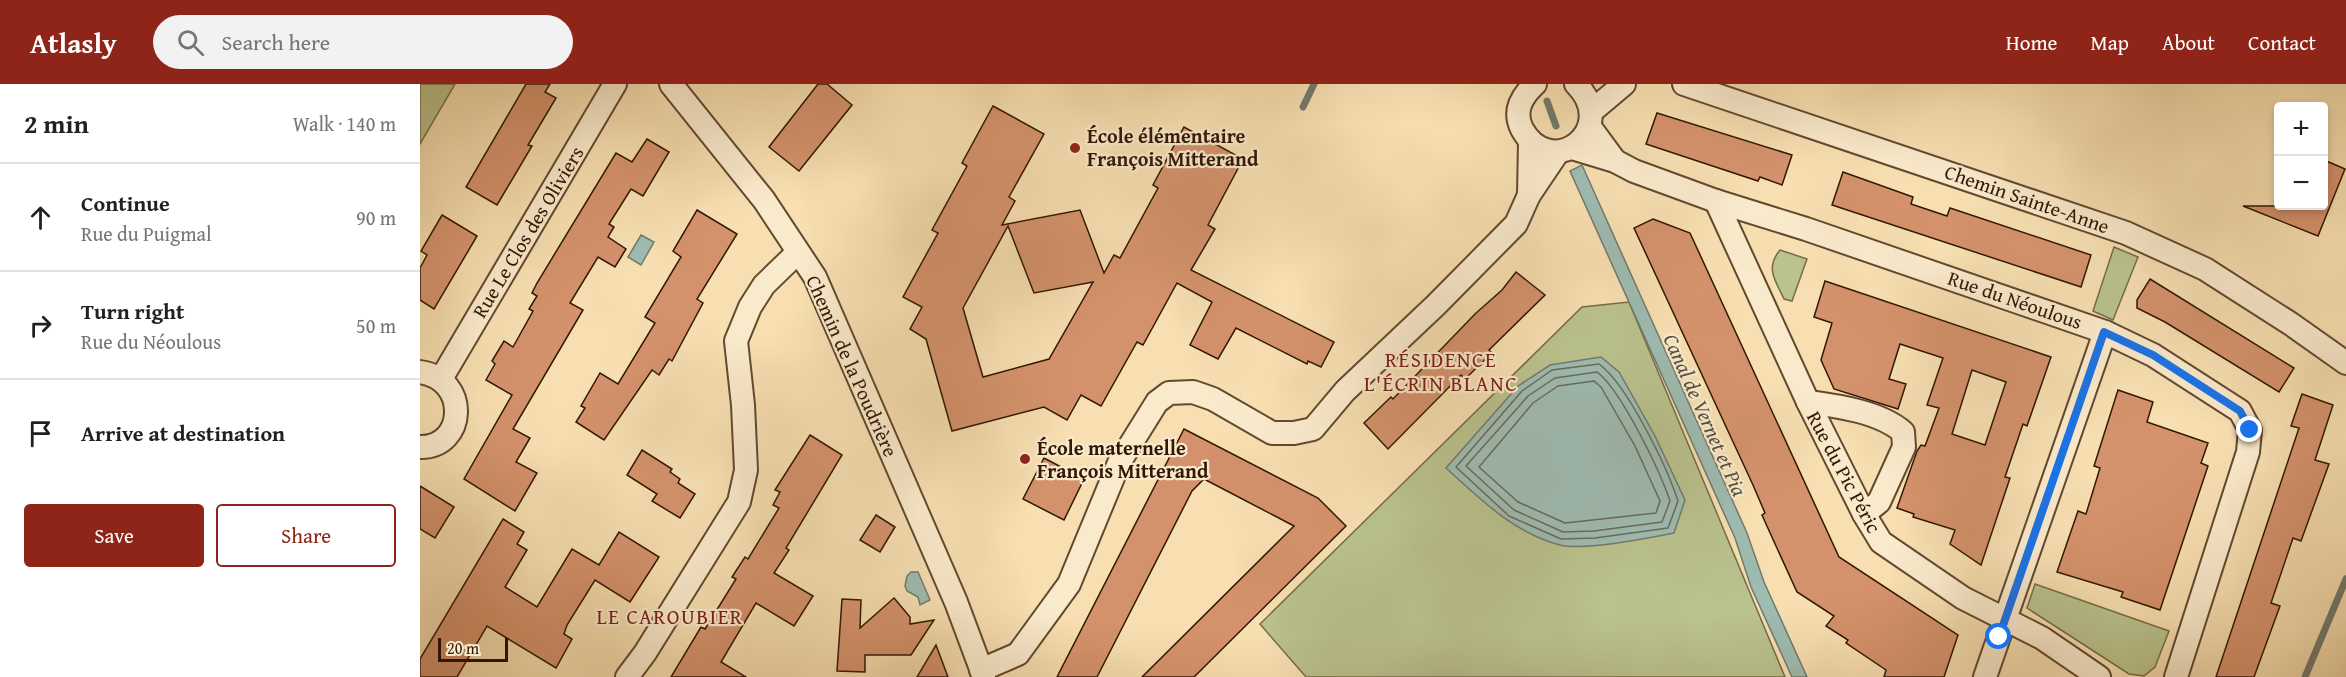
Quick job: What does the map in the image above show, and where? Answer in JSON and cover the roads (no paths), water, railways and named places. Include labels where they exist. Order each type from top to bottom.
[{"type":"street","name":"Rue Le Clos des Oliviers","points":[[431,376],[615,84]]},
{"type":"street","name":"Chemin de la Poudrière","points":[[671,84],[764,200],[815,277],[956,602],[982,674]]},
{"type":"street","points":[[1529,195],[1530,142],[1518,120],[1522,96],[1535,84]]},
{"type":"street","name":"Rue du Néoulous","points":[[1576,84],[1587,95],[1591,119],[1615,161]]},
{"type":"street","points":[[982,674],[1018,654],[1069,584],[1119,463],[1157,402],[1168,393],[1193,392],[1213,399],[1272,433],[1294,434],[1313,429],[1345,391],[1436,305],[1516,224],[1529,195],[1565,150],[1583,139],[1591,119],[1624,84]]},
{"type":"street","name":"Chemin Sainte-Anne","points":[[1684,84],[2126,232],[2205,269],[2291,324],[2346,363]]},
{"type":"street","name":"Rue du Néoulous","points":[[1530,142],[1543,150],[1565,150],[1615,161],[1634,171],[1716,201],[2040,307],[2104,332],[2153,355],[2240,411],[2250,430],[2248,452],[2176,677]]},
{"type":"street","name":"Rue du Pic Péric","points":[[1716,201],[1808,402],[1864,514],[1881,542],[1963,598],[2042,638],[2099,677]]},
{"type":"street","points":[[1732,238],[1769,218]]},
{"type":"street","points":[[627,677],[645,653],[739,502],[746,470],[736,341],[750,307],[764,285],[797,253]]},
{"type":"street","points":[[1985,677],[2104,332]]},
{"type":"street","points":[[420,447],[437,443],[447,435],[454,424],[457,412],[456,399],[431,376]]},
{"type":"street","points":[[1808,402],[1832,405],[1892,423],[1903,432],[1904,447],[1879,502],[1864,514]]},
{"type":"water","name":"Canal de Vernet et Pia","points":[[1582,165],[1747,533],[1764,582],[1807,677],[1792,677],[1751,587],[1735,538],[1570,171]]},
{"type":"water","points":[[641,235],[654,242],[641,265],[628,257]]},
{"type":"water","points":[[1601,357],[1619,372],[1655,436],[1685,500],[1674,533],[1599,545],[1560,545],[1543,540],[1498,514],[1446,468],[1518,386],[1550,365]]},
{"type":"water","points":[[911,572],[918,572],[930,600],[920,605],[918,597],[907,591],[905,586],[907,576]]},
{"type":"waterway","points":[[1303,107],[1314,84]]},
{"type":"waterway","points":[[1547,101],[1556,126]]},
{"type":"waterway","points":[[2305,677],[2346,579]]},
{"type":"place","name":"École élémentaire François Mitterand","points":[[1075,148]]},
{"type":"place","name":"École maternelle François Mitterand","points":[[1025,459]]},
{"type":"district","name":"RÉSIDENCE L'ÉCRIN BLANC","points":[[1441,372]]},
{"type":"district","name":"LE CAROUBIER","points":[[670,617]]}]
